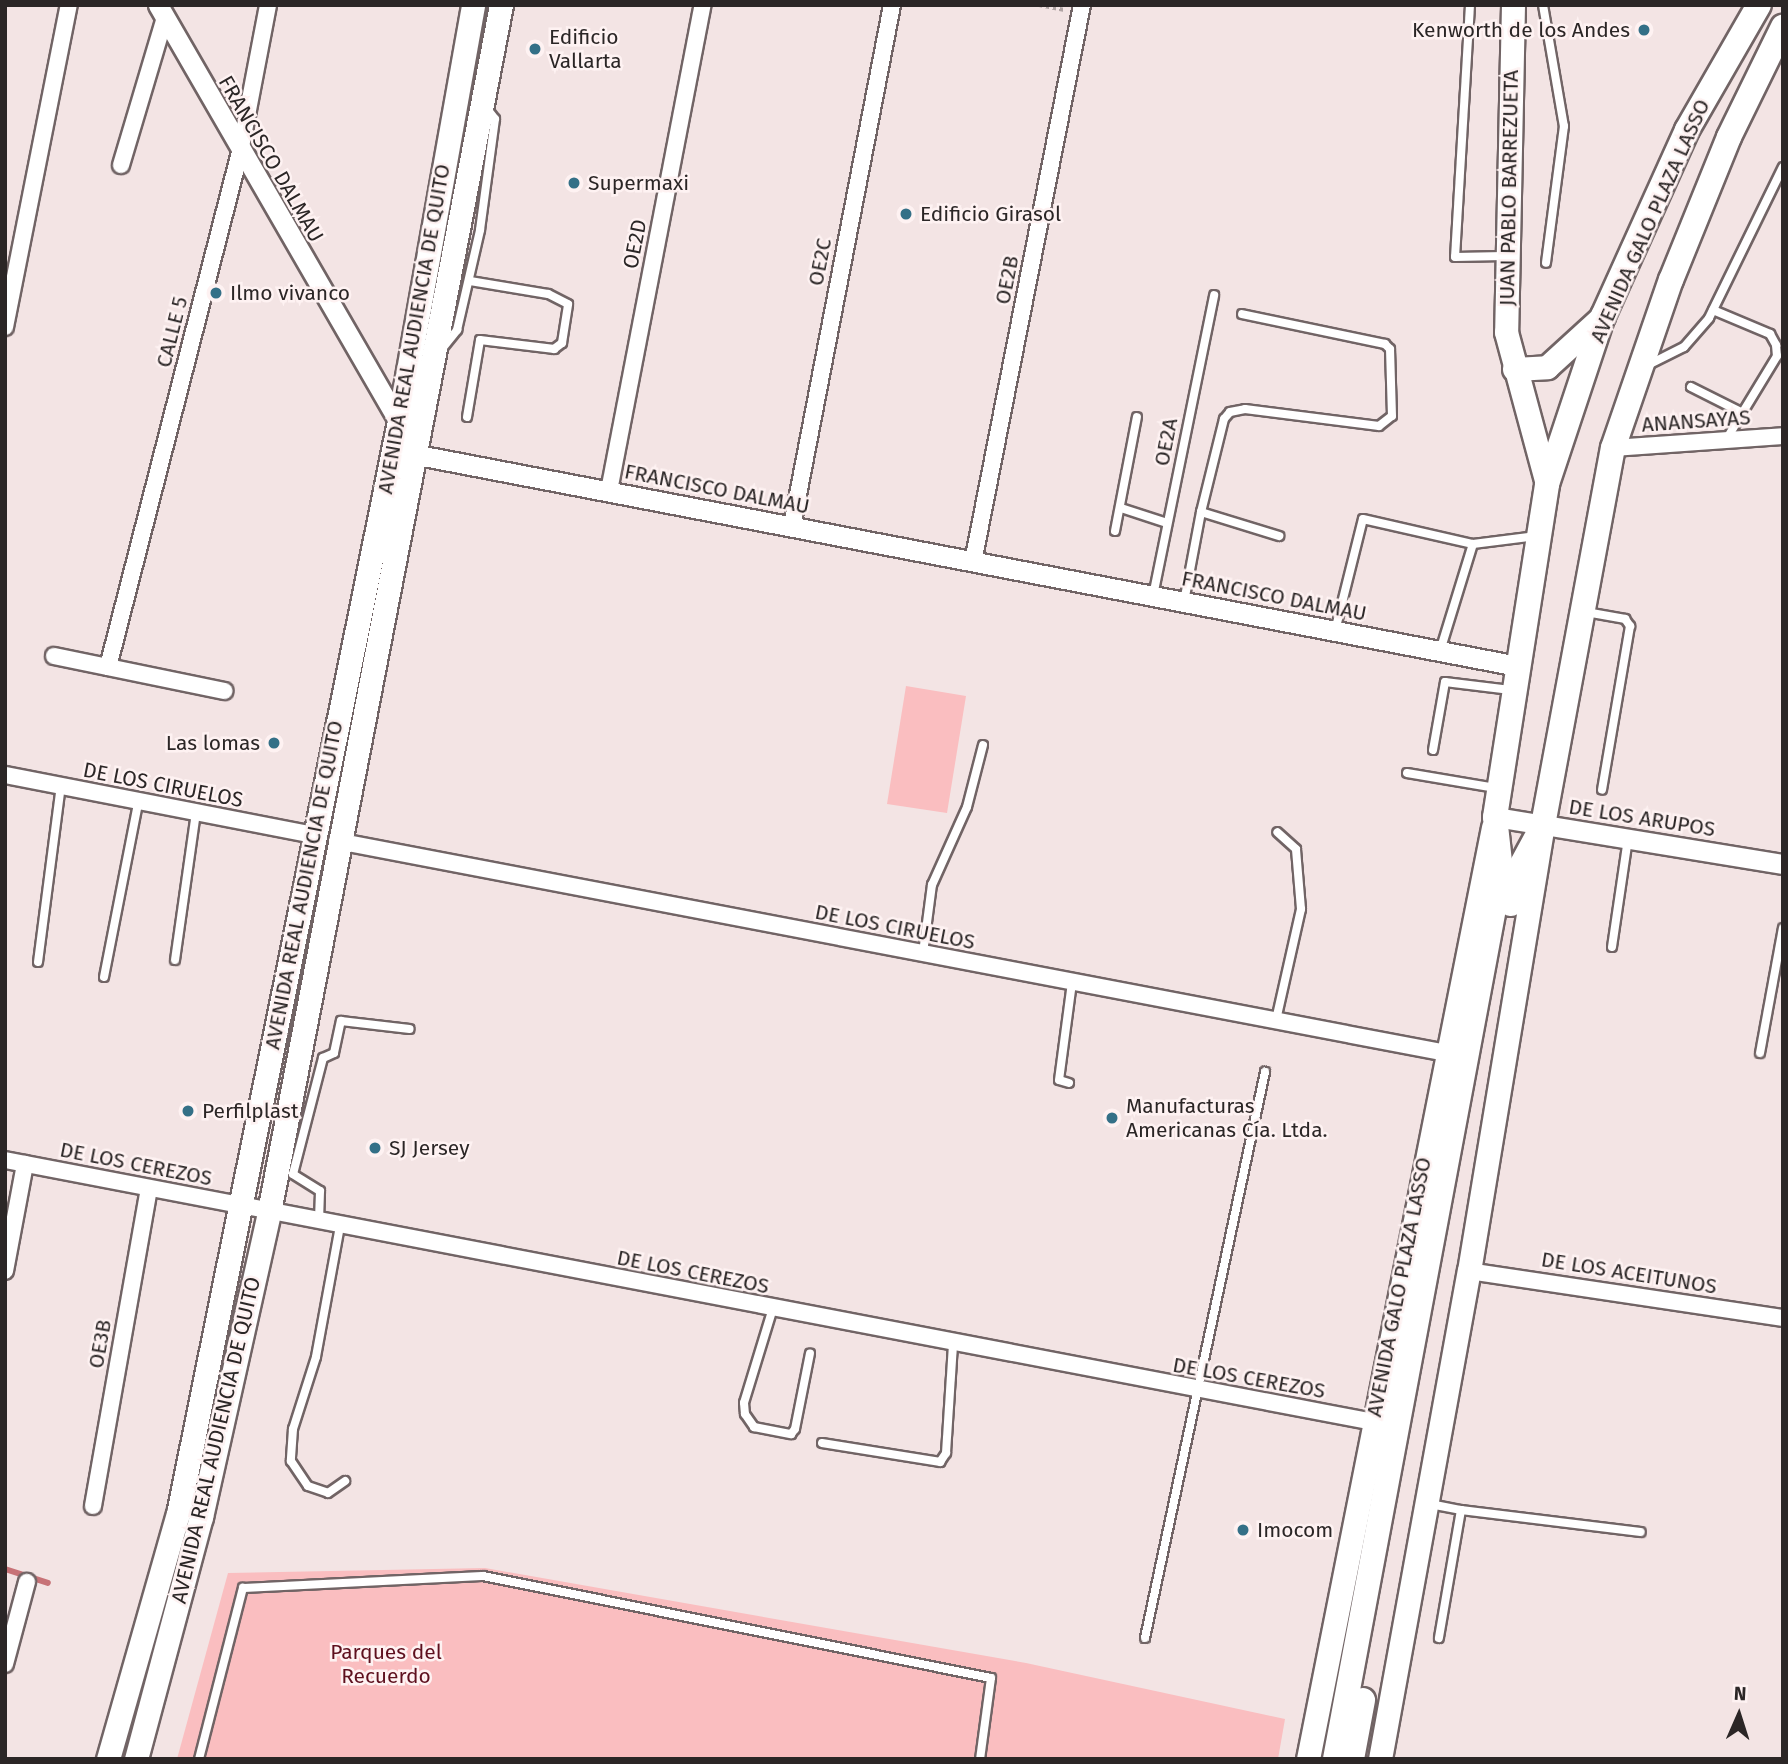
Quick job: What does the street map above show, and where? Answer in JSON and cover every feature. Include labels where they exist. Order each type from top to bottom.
[{"type":"main road","name":"AVENIDA REAL AUDIENCIA DE QUITO","points":[[108,1759],[178,1514],[399,421],[473,5]]},
{"type":"main road","name":"AVENIDA REAL AUDIENCIA DE QUITO","points":[[136,1759],[201,1517],[269,1212],[337,841],[418,454],[436,354],[470,231],[483,104],[501,5]]},
{"type":"main road","name":"JUAN PABLO BARREZUETA","points":[[1513,5],[1506,332],[1547,484]]},
{"type":"main road","name":"AVENIDA GALO PLAZA LASSO","points":[[1308,1759],[1446,1053],[1495,817],[1547,484],[1603,316],[1687,130],[1759,5]]},
{"type":"main road","name":"AVENIDA GALO PLAZA LASSO","points":[[1380,1759],[1469,1270],[1543,825],[1613,448],[1729,137],[1783,27]]},
{"type":"main road","points":[[1514,369],[1547,367],[1603,316]]},
{"type":"main road","name":"AVENIDA GALO PLAZA LASSO","points":[[1335,1759],[1501,871],[1495,817]]},
{"type":"main road","name":"AVENIDA GALO PLAZA LASSO","points":[[1352,1759],[1517,873],[1543,825]]},
{"type":"street","points":[[5,327],[69,5]]},
{"type":"street","name":"CALLE 5","points":[[108,667],[240,152],[268,5]]},
{"type":"street","name":"OE2D","points":[[608,491],[703,5]]},
{"type":"street","name":"OE2C","points":[[792,526],[892,5]]},
{"type":"street","name":"OE2B","points":[[973,562],[1081,9]]},
{"type":"street","points":[[121,164],[162,11]]},
{"type":"street","name":"FRANCISCO DALMAU","points":[[162,11],[240,152],[418,454],[1517,666]]},
{"type":"street","name":"ANANSAYAS","points":[[1613,448],[1783,436]]},
{"type":"street","points":[[54,656],[224,691]]},
{"type":"street","name":"DE LOS CIRUELOS","points":[[5,775],[138,803],[314,835]]},
{"type":"street","name":"DE LOS ARUPOS","points":[[1495,817],[1783,863]]},
{"type":"street","name":"DE LOS CIRUELOS","points":[[337,841],[1446,1053]]},
{"type":"street","name":"DE LOS CEREZOS","points":[[5,1160],[953,1344],[1373,1422]]},
{"type":"street","points":[[5,1271],[25,1164]]},
{"type":"street","name":"OE3B","points":[[93,1506],[149,1189]]},
{"type":"street","name":"DE LOS ACEITUNOS","points":[[1469,1270],[1783,1318]]},
{"type":"street","points":[[5,1664],[27,1582]]},
{"type":"lane","points":[[1469,5],[1455,257],[1507,256]]},
{"type":"lane","points":[[1543,5],[1564,126],[1546,263]]},
{"type":"lane","points":[[1641,368],[1684,347],[1713,310],[1783,167]]},
{"type":"lane","points":[[436,354],[457,330],[470,281],[470,231]]},
{"type":"lane","points":[[467,417],[480,340],[554,349],[562,343],[568,304],[548,295],[470,281]]},
{"type":"lane","name":"OE2A","points":[[1153,596],[1214,295]]},
{"type":"lane","points":[[1713,310],[1770,334],[1776,345],[1777,356],[1726,440]]},
{"type":"lane","points":[[1184,602],[1201,512],[1224,419],[1230,412],[1245,409],[1380,426],[1392,416],[1390,349],[1385,344],[1242,314]]},
{"type":"lane","points":[[1691,387],[1741,412]]},
{"type":"lane","points":[[1115,531],[1137,417]]},
{"type":"lane","points":[[1121,508],[1167,523]]},
{"type":"lane","points":[[1201,512],[1279,536]]},
{"type":"lane","points":[[1335,631],[1363,519],[1473,544],[1539,536]]},
{"type":"lane","points":[[1440,651],[1473,544]]},
{"type":"lane","points":[[1583,611],[1625,619],[1630,626],[1602,790]]},
{"type":"lane","points":[[1433,750],[1445,682],[1514,691]]},
{"type":"lane","points":[[923,953],[932,885],[967,807],[983,745]]},
{"type":"lane","points":[[1407,773],[1499,788]]},
{"type":"lane","points":[[38,961],[61,786]]},
{"type":"lane","points":[[104,977],[138,803]]},
{"type":"lane","points":[[175,960],[196,813]]},
{"type":"lane","points":[[1276,1020],[1301,909],[1296,849],[1277,832]]},
{"type":"lane","points":[[1612,947],[1629,838]]},
{"type":"lane","points":[[1760,1053],[1783,928]]},
{"type":"lane","points":[[1069,1083],[1059,1080],[1072,982]]},
{"type":"lane","points":[[319,1222],[320,1191],[295,1180],[293,1174],[323,1058],[334,1053],[341,1021],[410,1029]]},
{"type":"lane","points":[[1145,1638],[1265,1072]]},
{"type":"lane","points":[[341,1226],[316,1357],[293,1429],[291,1461],[308,1486],[328,1493],[345,1481]]},
{"type":"lane","points":[[773,1308],[744,1403],[745,1414],[754,1427],[790,1434],[795,1429],[810,1353]]},
{"type":"lane","points":[[822,1443],[940,1462],[946,1453],[953,1344]]},
{"type":"lane","points":[[1427,1502],[1461,1510],[1641,1532]]},
{"type":"lane","points":[[1439,1638],[1461,1510]]},
{"type":"lane","points":[[199,1759],[243,1588],[483,1576],[991,1678],[979,1759]]},
{"type":"path","points":[[1039,5],[1081,9]]},
{"type":"green space","points":[[906,686],[966,696],[947,813],[887,804]]},
{"type":"green space","name":"Parques del Recuerdo","points":[[485,1568],[1026,1663],[1285,1719],[1278,1759],[177,1759],[228,1573]]},
{"type":"waterway","points":[[5,1569],[48,1583]]},
{"type":"place","name":"Kenworth de los Andes","points":[[1644,30]]},
{"type":"place","name":"Edificio Vallarta","points":[[535,49]]},
{"type":"place","name":"Supermaxi","points":[[574,183]]},
{"type":"place","name":"Edificio Girasol","points":[[906,214]]},
{"type":"place","name":"Ilmo vivanco","points":[[216,293]]},
{"type":"place","name":"Las lomas","points":[[274,743]]},
{"type":"place","name":"Perfilplast","points":[[188,1111]]},
{"type":"place","name":"Manufacturas Americanas Cía. Ltda.","points":[[1112,1118]]},
{"type":"place","name":"SJ Jersey","points":[[375,1148]]},
{"type":"place","name":"Imocom","points":[[1243,1530]]}]
